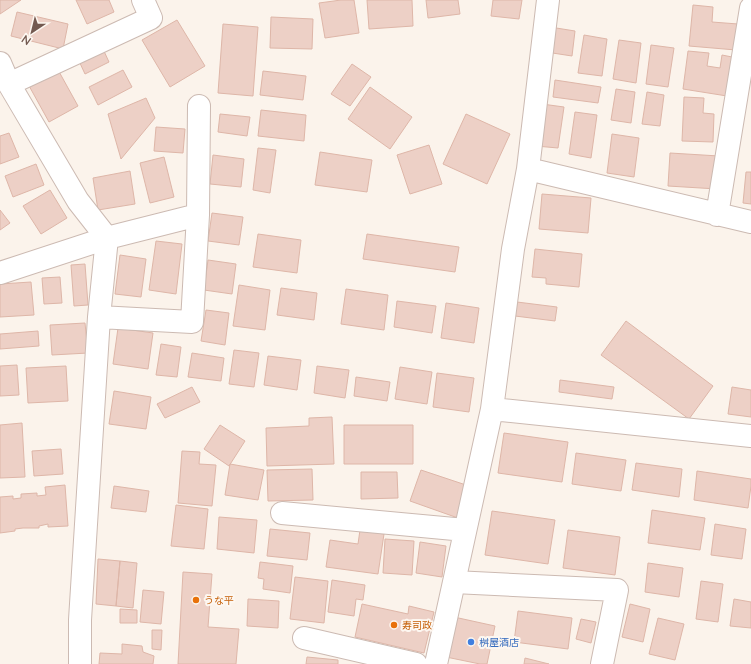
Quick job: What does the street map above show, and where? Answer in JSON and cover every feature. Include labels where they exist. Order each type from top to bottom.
[{"type":"street","points":[[10,84],[151,18],[143,0]]},
{"type":"street","points":[[436,664],[492,409],[513,249],[528,169],[548,0]]},
{"type":"street","points":[[717,215],[751,8]]},
{"type":"street","points":[[0,63],[10,84],[78,201],[107,238],[100,317],[80,620],[80,664]]},
{"type":"street","points":[[100,317],[192,322],[198,215],[199,106]]},
{"type":"street","points":[[528,169],[751,222]]},
{"type":"street","points":[[0,273],[107,238],[198,215]]},
{"type":"street","points":[[492,409],[751,436]]},
{"type":"street","points":[[282,513],[465,530]]},
{"type":"street","points":[[454,582],[617,590],[602,664]]},
{"type":"street","points":[[304,638],[416,664]]},
{"type":"building","points":[[0,0],[21,0],[0,14]]},
{"type":"building","points":[[76,0],[109,0],[114,12],[87,24]]},
{"type":"building","points":[[354,0],[359,33],[325,38],[319,3]]},
{"type":"building","points":[[367,0],[412,0],[413,26],[369,29]]},
{"type":"building","points":[[426,0],[458,0],[460,14],[428,18]]},
{"type":"building","points":[[493,0],[522,0],[519,19],[491,16]]},
{"type":"building","points":[[693,5],[713,7],[712,22],[738,24],[736,50],[689,46]]},
{"type":"building","points":[[17,12],[68,24],[63,49],[11,36]]},
{"type":"building","points":[[271,17],[313,19],[312,49],[270,48]]},
{"type":"building","points":[[177,20],[205,66],[170,87],[142,40]]},
{"type":"building","points":[[223,24],[258,27],[253,96],[218,93]]},
{"type":"building","points":[[550,27],[575,31],[572,56],[546,52]]},
{"type":"building","points":[[584,35],[607,39],[602,76],[578,73]]},
{"type":"building","points":[[619,40],[641,43],[636,83],[613,79]]},
{"type":"building","points":[[651,45],[674,48],[668,87],[646,84]]},
{"type":"building","points":[[103,49],[109,62],[85,74],[79,61]]},
{"type":"building","points":[[688,51],[709,53],[707,66],[720,68],[722,55],[732,57],[727,96],[683,89]]},
{"type":"building","points":[[352,64],[371,77],[350,106],[331,94]]},
{"type":"building","points":[[57,68],[78,106],[49,122],[28,84]]},
{"type":"building","points":[[123,70],[132,87],[98,105],[89,87]]},
{"type":"building","points":[[263,71],[306,76],[303,100],[260,95]]},
{"type":"building","points":[[555,80],[601,87],[598,103],[553,97]]},
{"type":"building","points":[[370,87],[412,117],[390,149],[348,119]]},
{"type":"building","points":[[616,89],[635,92],[631,123],[611,120]]},
{"type":"building","points":[[647,92],[664,95],[660,126],[642,124]]},
{"type":"building","points":[[684,97],[704,98],[703,113],[714,114],[713,142],[682,141]]},
{"type":"building","points":[[146,98],[155,118],[121,159],[108,114]]},
{"type":"building","points":[[542,104],[564,107],[558,148],[536,146]]},
{"type":"building","points":[[261,110],[306,115],[304,141],[258,136]]},
{"type":"building","points":[[575,112],[597,115],[591,158],[569,154]]},
{"type":"building","points":[[220,114],[250,117],[247,136],[218,132]]},
{"type":"building","points":[[466,114],[510,134],[487,184],[443,164]]},
{"type":"building","points":[[156,127],[185,129],[183,153],[154,151]]},
{"type":"building","points":[[9,133],[19,157],[0,164],[0,136]]},
{"type":"building","points":[[612,134],[639,138],[634,177],[607,173]]},
{"type":"building","points":[[429,145],[442,184],[410,194],[397,155]]},
{"type":"building","points":[[258,148],[276,150],[270,193],[253,190]]},
{"type":"building","points":[[320,152],[372,160],[367,192],[315,185]]},
{"type":"building","points":[[670,153],[719,156],[717,189],[668,186]]},
{"type":"building","points":[[213,155],[244,159],[241,187],[210,184]]},
{"type":"building","points":[[164,157],[174,197],[150,203],[140,163]]},
{"type":"building","points":[[36,164],[44,185],[13,197],[5,176]]},
{"type":"building","points":[[130,171],[135,204],[98,210],[93,178]]},
{"type":"building","points":[[746,172],[751,172],[751,204],[743,203]]},
{"type":"building","points":[[50,190],[67,218],[41,234],[23,206]]},
{"type":"building","points":[[542,194],[591,198],[588,233],[539,229]]},
{"type":"building","points":[[0,210],[10,223],[0,230]]},
{"type":"building","points":[[212,213],[243,217],[239,245],[208,241]]},
{"type":"building","points":[[258,234],[301,240],[297,273],[253,267]]},
{"type":"building","points":[[367,234],[459,247],[455,272],[363,259]]},
{"type":"building","points":[[156,241],[182,244],[176,294],[149,290]]},
{"type":"building","points":[[535,249],[582,254],[579,287],[546,284],[546,278],[532,277]]},
{"type":"building","points":[[120,255],[146,259],[141,297],[115,294]]},
{"type":"building","points":[[208,260],[236,264],[232,294],[204,290]]},
{"type":"building","points":[[85,264],[88,305],[74,306],[71,265]]},
{"type":"building","points":[[60,277],[62,303],[44,304],[42,278]]},
{"type":"building","points":[[31,282],[34,315],[0,317],[0,284]]},
{"type":"building","points":[[239,285],[270,290],[265,330],[233,326]]},
{"type":"building","points":[[281,288],[317,293],[314,320],[277,315]]},
{"type":"building","points":[[346,289],[388,295],[384,330],[341,324]]},
{"type":"building","points":[[397,301],[436,306],[432,333],[394,327]]},
{"type":"building","points":[[517,302],[557,307],[555,321],[515,316]]},
{"type":"building","points":[[446,303],[479,308],[474,343],[441,338]]},
{"type":"building","points":[[206,310],[229,313],[225,345],[201,341]]},
{"type":"building","points":[[626,321],[713,386],[689,419],[601,355]]},
{"type":"building","points":[[85,323],[88,353],[52,355],[50,325]]},
{"type":"building","points":[[118,328],[153,333],[148,369],[113,364]]},
{"type":"building","points":[[38,331],[39,346],[0,349],[0,334]]},
{"type":"building","points":[[161,344],[181,347],[177,377],[156,375]]},
{"type":"building","points":[[234,350],[259,353],[254,387],[229,384]]},
{"type":"building","points":[[192,353],[224,358],[221,381],[188,377]]},
{"type":"building","points":[[268,356],[301,360],[297,390],[264,385]]},
{"type":"building","points":[[17,365],[19,395],[0,396],[0,366]]},
{"type":"building","points":[[66,366],[68,401],[28,403],[26,368]]},
{"type":"building","points":[[317,366],[349,370],[345,398],[314,393]]},
{"type":"building","points":[[400,367],[432,372],[427,404],[395,399]]},
{"type":"building","points":[[437,373],[474,378],[469,412],[433,407]]},
{"type":"building","points":[[356,377],[390,382],[387,401],[354,396]]},
{"type":"building","points":[[560,380],[614,387],[612,399],[559,392]]},
{"type":"building","points":[[192,387],[200,402],[165,418],[157,404]]},
{"type":"building","points":[[732,387],[751,390],[751,417],[728,414]]},
{"type":"building","points":[[114,391],[151,397],[146,429],[109,424]]},
{"type":"building","points":[[332,417],[334,464],[267,466],[266,428],[309,426],[309,418]]},
{"type":"building","points":[[22,423],[25,477],[0,478],[0,425]]},
{"type":"building","points":[[220,425],[245,441],[229,466],[204,449]]},
{"type":"building","points":[[344,425],[413,425],[413,464],[344,464]]},
{"type":"building","points":[[504,433],[568,442],[562,482],[498,473]]},
{"type":"building","points":[[61,449],[63,474],[34,476],[32,451]]},
{"type":"building","points":[[182,451],[200,452],[199,464],[216,465],[212,506],[178,503]]},
{"type":"building","points":[[576,453],[626,460],[621,491],[572,484]]},
{"type":"building","points":[[636,463],[682,469],[679,497],[632,490]]},
{"type":"building","points":[[230,464],[264,470],[258,500],[225,495]]},
{"type":"building","points":[[312,469],[313,500],[268,501],[267,470]]},
{"type":"building","points":[[421,470],[469,486],[458,518],[410,501]]},
{"type":"building","points":[[697,471],[751,479],[748,508],[694,500]]},
{"type":"building","points":[[361,472],[397,472],[398,498],[361,499]]},
{"type":"building","points":[[65,485],[68,526],[48,527],[48,524],[39,526],[39,528],[15,529],[15,531],[0,533],[0,497],[13,496],[13,499],[21,498],[21,494],[37,493],[37,496],[46,495],[45,487]]},
{"type":"building","points":[[114,486],[149,491],[146,512],[111,508]]},
{"type":"building","points":[[176,505],[208,509],[204,549],[171,546]]},
{"type":"building","points":[[652,510],[705,518],[700,550],[648,543]]},
{"type":"building","points":[[492,511],[555,520],[548,564],[485,555]]},
{"type":"building","points":[[219,517],[257,520],[254,553],[217,549]]},
{"type":"building","points":[[715,524],[746,529],[742,559],[711,555]]},
{"type":"building","points":[[270,529],[310,533],[307,560],[267,556]]},
{"type":"building","points":[[360,530],[384,534],[378,574],[326,567],[330,540],[358,544]]},
{"type":"building","points":[[568,530],[620,537],[615,575],[563,568]]},
{"type":"building","points":[[385,539],[414,541],[412,575],[383,573]]},
{"type":"building","points":[[420,542],[446,546],[442,577],[416,573]]},
{"type":"building","points":[[98,559],[120,561],[116,606],[96,604]]},
{"type":"building","points":[[120,561],[137,563],[133,608],[116,606]]},
{"type":"building","points":[[260,562],[293,566],[290,593],[263,589],[264,579],[258,578]]},
{"type":"building","points":[[648,563],[683,568],[679,597],[645,592]]},
{"type":"building","name":"うな平","points":[[183,572],[212,574],[208,627],[239,629],[236,664],[178,664]]},
{"type":"building","points":[[295,577],[328,581],[324,623],[290,619]]},
{"type":"building","points":[[332,580],[365,585],[363,600],[356,599],[354,616],[328,612]]},
{"type":"building","points":[[701,581],[723,584],[718,622],[696,619]]},
{"type":"building","points":[[143,590],[164,592],[161,624],[140,622]]},
{"type":"building","points":[[248,599],[279,601],[278,628],[247,626]]},
{"type":"building","points":[[734,599],[751,602],[751,628],[730,626]]},
{"type":"building","name":"寿司政","points":[[362,604],[408,614],[409,606],[434,612],[424,653],[355,637]]},
{"type":"building","points":[[630,604],[650,609],[643,642],[622,637]]},
{"type":"building","points":[[120,609],[137,610],[137,623],[120,623]]},
{"type":"building","points":[[518,611],[572,618],[568,649],[514,642]]},
{"type":"building","name":"桝屋酒店","points":[[454,617],[495,626],[487,664],[446,657]]},
{"type":"building","points":[[658,618],[684,624],[675,660],[649,654]]},
{"type":"building","points":[[581,619],[596,622],[591,643],[576,639]]},
{"type":"building","points":[[152,630],[162,630],[161,650],[152,649]]},
{"type":"building","points":[[122,644],[142,646],[143,652],[154,656],[153,664],[99,664],[100,653],[122,654]]},
{"type":"building","points":[[307,657],[338,660],[338,664],[306,664]]},
{"type":"building","points":[[525,658],[549,664],[524,664]]},
{"type":"place","name":"うな平","points":[[196,600]]},
{"type":"place","name":"寿司政","points":[[394,625]]},
{"type":"place","name":"桝屋酒店","points":[[471,642]]}]
